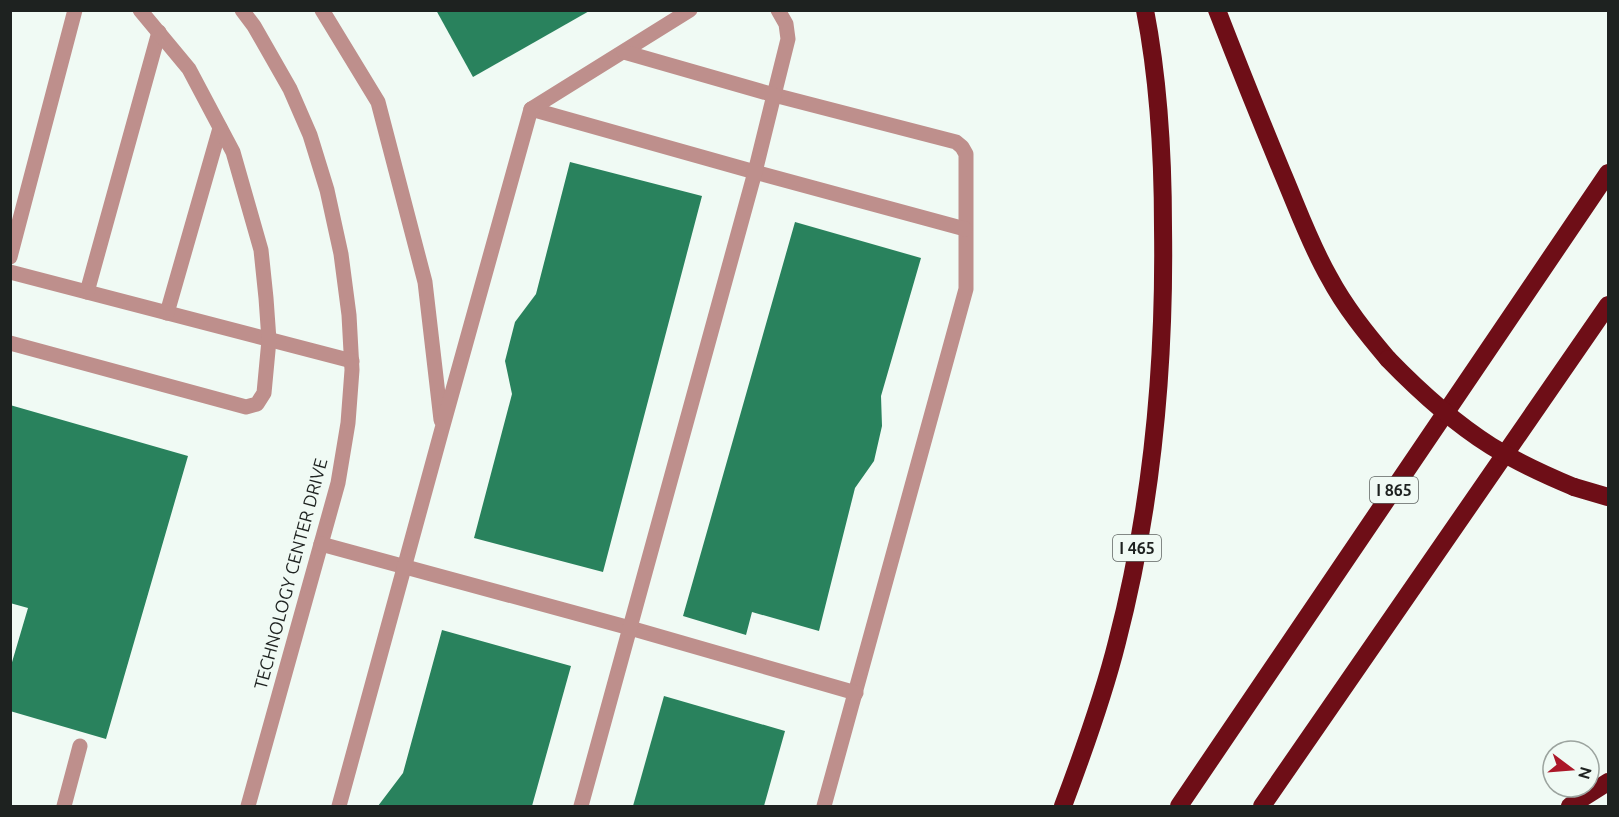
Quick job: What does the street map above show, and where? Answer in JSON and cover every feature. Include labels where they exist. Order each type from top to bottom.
[{"type":"highway","name":"I 465","points":[[1063,807],[1096,711],[1128,594],[1148,489],[1160,385],[1164,280],[1163,176],[1158,103],[1145,10]]},
{"type":"highway","points":[[1217,10],[1313,246],[1328,276],[1367,335],[1408,380],[1434,403],[1491,446],[1524,465],[1574,488],[1608,497]]},
{"type":"highway","name":"I 865","points":[[1179,807],[1608,173]]},
{"type":"highway","points":[[1262,807],[1608,305]]},
{"type":"highway","points":[[1570,807],[1608,782]]},
{"type":"street","points":[[10,257],[75,10]]},
{"type":"street","points":[[10,343],[246,407],[257,404],[264,393],[269,340],[261,250],[233,152],[189,69],[140,10]]},
{"type":"street","name":"TECHNOLOGY CENTER DRIVE","points":[[242,10],[254,26],[290,89],[310,135],[327,190],[341,254],[352,362],[348,423],[338,483],[248,807]]},
{"type":"street","points":[[322,10],[378,102],[425,282],[442,429]]},
{"type":"street","points":[[339,807],[531,109],[690,10]]},
{"type":"street","points":[[581,807],[755,172],[788,39],[786,24],[778,10]]},
{"type":"street","points":[[87,292],[159,32]]},
{"type":"street","points":[[624,52],[774,95],[956,142],[966,154],[966,289],[824,807]]},
{"type":"street","points":[[531,109],[965,229]]},
{"type":"street","points":[[167,313],[220,128]]},
{"type":"street","points":[[10,272],[352,362]]},
{"type":"street","points":[[321,544],[630,628],[856,693]]},
{"type":"street","points":[[64,807],[80,746]]},
{"type":"building","points":[[436,10],[591,10],[473,77]]},
{"type":"building","points":[[570,162],[702,196],[603,572],[474,538],[512,394],[505,361],[515,322],[536,294]]},
{"type":"building","points":[[795,222],[921,258],[881,396],[882,426],[874,461],[855,488],[819,631],[752,612],[746,635],[683,616]]},
{"type":"building","points":[[10,405],[188,456],[106,739],[10,711],[10,669],[28,608],[10,603]]},
{"type":"building","points":[[442,630],[571,666],[532,806],[378,806],[403,773]]},
{"type":"building","points":[[664,696],[785,731],[764,806],[633,806]]}]
